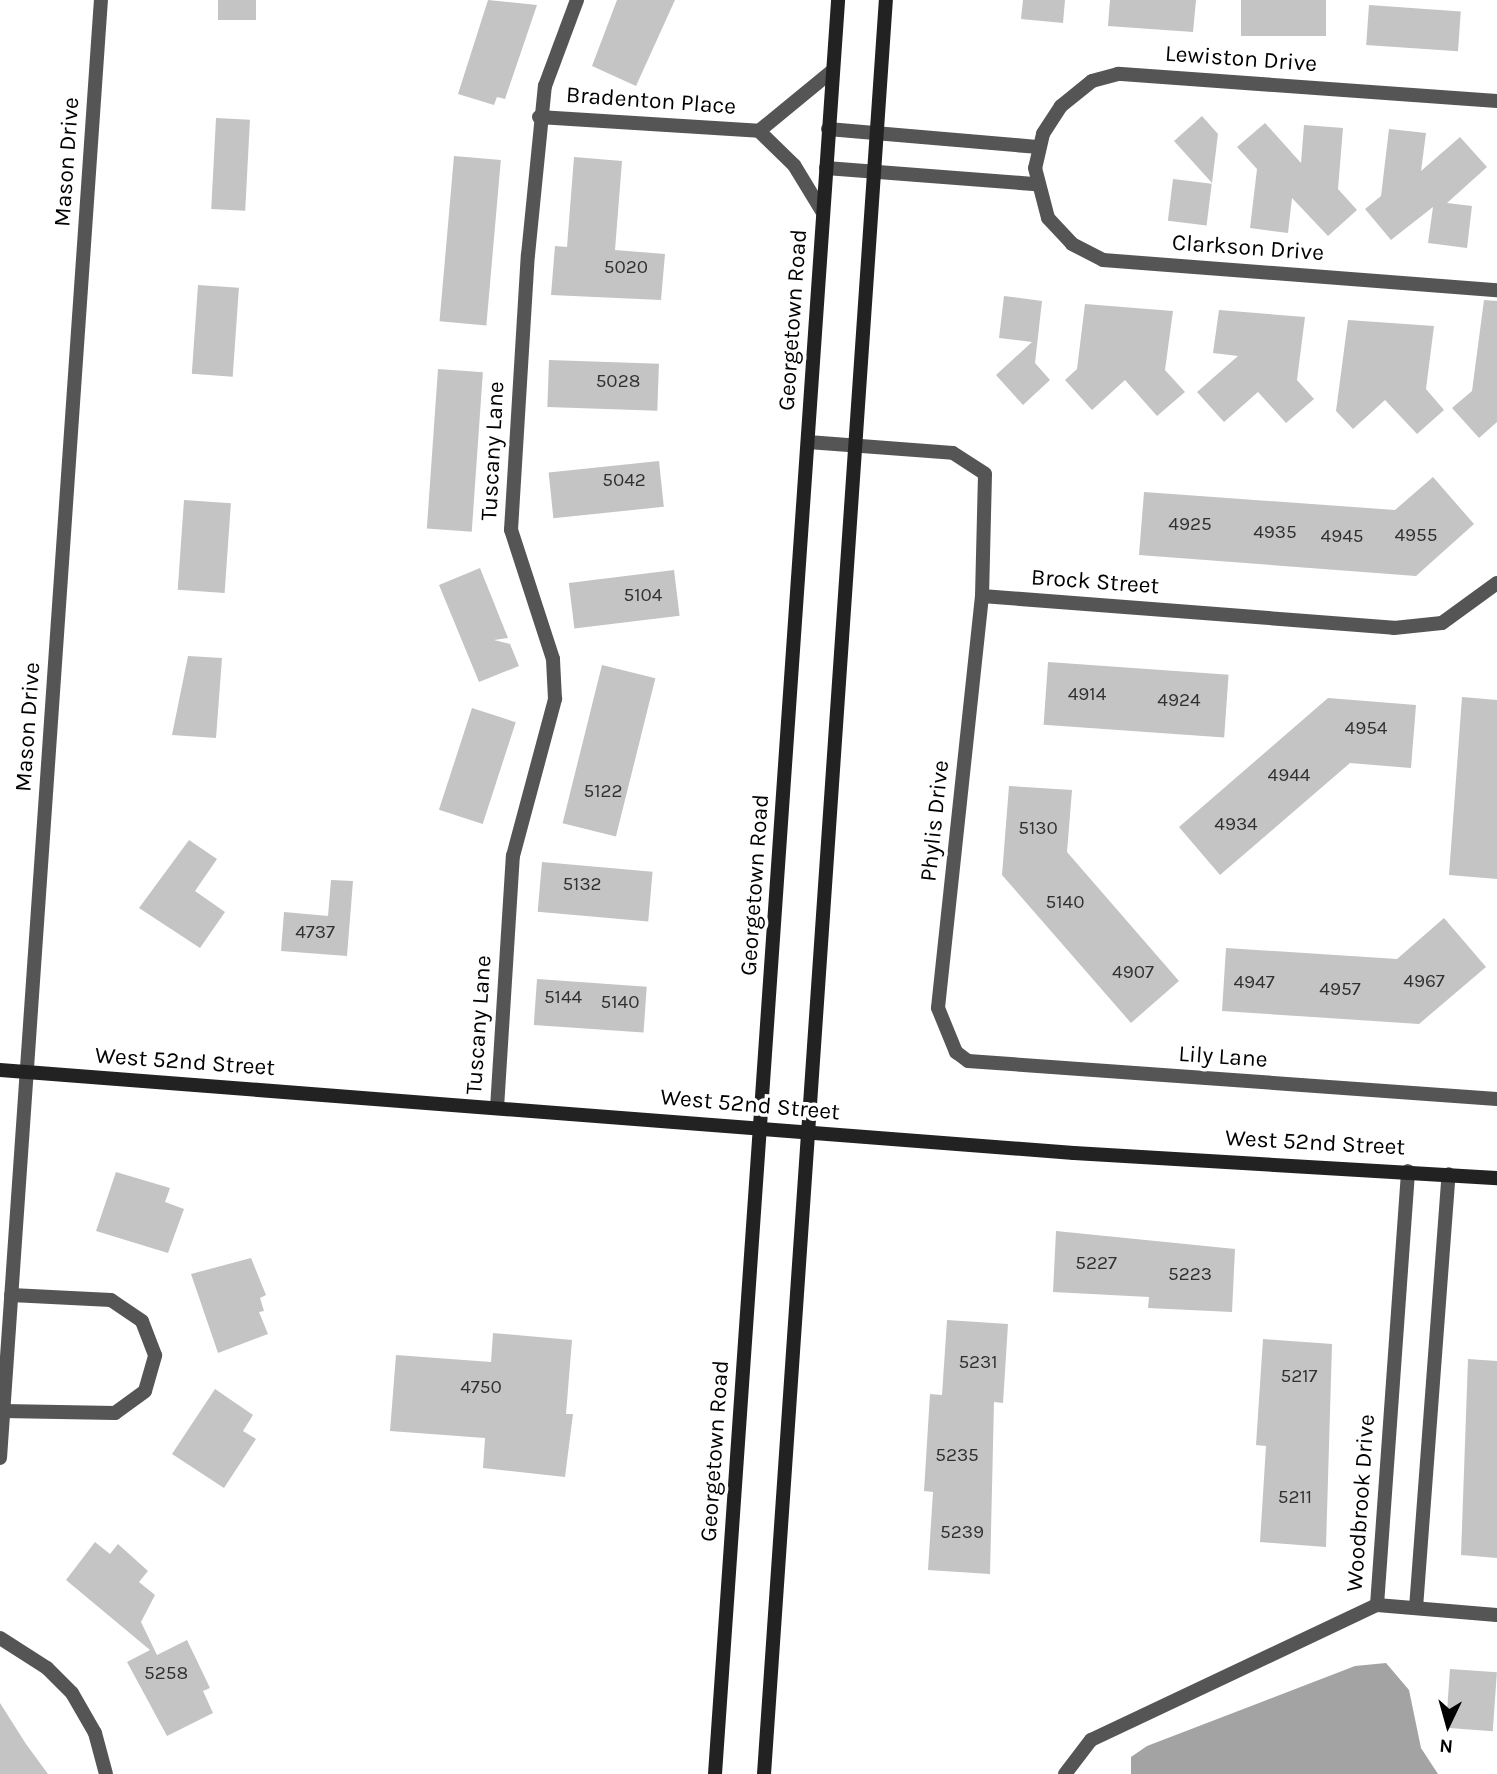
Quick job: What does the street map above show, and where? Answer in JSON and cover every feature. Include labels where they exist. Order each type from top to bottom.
[{"type":"main road","name":"Georgetown Road","points":[[715,1774],[838,0]]},
{"type":"main road","points":[[764,1774],[886,0]]},
{"type":"main road","name":"West 52nd Street","points":[[0,1070],[808,1134],[1497,1178]]},
{"type":"street","name":"Mason Drive","points":[[0,1458],[101,0]]},
{"type":"street","name":"Tuscany Lane","points":[[497,1108],[513,856],[555,699],[553,659],[519,568],[510,517],[539,117],[549,68],[578,0]]},
{"type":"street","points":[[822,211],[794,165],[759,131],[832,71]]},
{"type":"street","name":"Lewiston Drive","points":[[1035,168],[1039,147],[1070,96],[1118,74],[1497,101]]},
{"type":"street","name":"Bradenton Place","points":[[539,117],[759,131]]},
{"type":"street","points":[[828,130],[1039,147]]},
{"type":"street","points":[[826,168],[1036,184]]},
{"type":"street","name":"Clarkson Drive","points":[[1035,168],[1036,184],[1058,231],[1103,260],[1497,290]]},
{"type":"street","points":[[808,442],[953,453],[981,467],[989,502],[982,596]]},
{"type":"street","name":"Brock Street","points":[[982,596],[1394,628],[1442,623],[1497,583]]},
{"type":"street","name":"Phylis Drive","points":[[951,1048],[938,1008],[982,596]]},
{"type":"street","name":"Lily Lane","points":[[951,1048],[968,1061],[1497,1099]]},
{"type":"street","name":"Woodbrook Drive","points":[[1065,1774],[1091,1740],[1377,1605],[1408,1171]]},
{"type":"street","points":[[1416,1608],[1449,1174]]},
{"type":"street","points":[[3,1410],[115,1413],[145,1391],[155,1355],[142,1321],[111,1300],[11,1295]]},
{"type":"street","points":[[1377,1605],[1497,1615]]},
{"type":"street","points":[[0,1638],[47,1668],[72,1693],[95,1733],[107,1774]]},
{"type":"shaded area","points":[[1386,1663],[1409,1690],[1421,1748],[1438,1774],[1131,1774],[1131,1757],[1147,1746],[1355,1666]]},
{"type":"building","points":[[218,0],[256,0],[256,20],[218,20]]},
{"type":"building","points":[[488,0],[537,5],[505,99],[497,97],[494,105],[458,94]]},
{"type":"building","points":[[617,0],[675,0],[636,86],[592,66]]},
{"type":"building","points":[[1023,0],[1065,0],[1063,23],[1021,19]]},
{"type":"building","points":[[1110,0],[1196,0],[1193,32],[1108,26]]},
{"type":"building","points":[[1241,0],[1326,0],[1326,36],[1241,36]]},
{"type":"building","points":[[1369,5],[1461,11],[1458,51],[1366,45]]},
{"type":"building","points":[[1202,116],[1218,134],[1212,183],[1174,141]]},
{"type":"building","points":[[216,118],[250,120],[245,211],[211,209]]},
{"type":"building","points":[[1265,123],[1301,163],[1304,125],[1343,128],[1338,189],[1357,210],[1328,236],[1292,198],[1288,233],[1250,228],[1257,169],[1237,147]]},
{"type":"building","points":[[1389,129],[1426,133],[1421,171],[1460,137],[1487,167],[1447,203],[1472,206],[1467,248],[1428,243],[1433,207],[1391,240],[1365,209],[1381,196]]},
{"type":"building","points":[[454,156],[501,160],[486,325],[440,321]]},
{"type":"building","points":[[574,157],[622,161],[615,250],[665,254],[661,300],[551,295],[555,246],[567,247]]},
{"type":"building","points":[[1173,179],[1212,184],[1207,225],[1168,221]]},
{"type":"building","points":[[198,285],[239,288],[233,377],[192,374]]},
{"type":"building","points":[[1004,296],[1042,301],[1035,363],[1050,380],[1023,405],[996,375],[1032,342],[999,338]]},
{"type":"building","points":[[1484,300],[1497,301],[1497,422],[1479,438],[1452,408],[1472,391]]},
{"type":"building","points":[[1085,304],[1173,311],[1165,370],[1185,392],[1157,416],[1125,380],[1092,410],[1065,380],[1077,369]]},
{"type":"building","points":[[1219,310],[1305,317],[1297,380],[1314,399],[1286,423],[1258,392],[1224,422],[1197,392],[1238,356],[1213,353]]},
{"type":"building","points":[[1348,320],[1434,326],[1426,389],[1444,410],[1417,434],[1385,400],[1353,429],[1336,411]]},
{"type":"building","points":[[549,360],[659,364],[657,411],[547,407]]},
{"type":"building","points":[[438,369],[483,372],[472,532],[427,529]]},
{"type":"building","points":[[659,461],[664,507],[553,518],[549,473]]},
{"type":"building","points":[[1433,477],[1474,524],[1416,576],[1139,555],[1144,492],[1395,510]]},
{"type":"building","points":[[184,500],[231,503],[225,593],[178,590]]},
{"type":"building","points":[[480,568],[508,638],[494,640],[510,644],[519,666],[479,682],[439,585]]},
{"type":"building","points":[[674,570],[680,616],[574,629],[569,583]]},
{"type":"building","points":[[188,656],[222,658],[216,738],[172,735]]},
{"type":"building","points":[[1048,662],[1229,675],[1224,737],[1044,725]]},
{"type":"building","points":[[602,665],[655,678],[616,836],[563,823]]},
{"type":"building","points":[[1462,697],[1497,700],[1497,879],[1449,875]]},
{"type":"building","points":[[1328,698],[1416,705],[1411,768],[1350,763],[1220,875],[1179,827]]},
{"type":"building","points":[[472,708],[516,722],[483,824],[439,810]]},
{"type":"building","points":[[1009,786],[1072,790],[1067,852],[1179,981],[1131,1023],[1002,875]]},
{"type":"building","points":[[189,840],[217,859],[195,891],[225,912],[200,948],[139,908]]},
{"type":"building","points":[[542,862],[653,872],[648,921],[538,912]]},
{"type":"building","points":[[331,880],[353,881],[347,956],[281,951],[284,912],[328,916]]},
{"type":"building","points":[[1444,918],[1486,967],[1419,1024],[1222,1011],[1226,948],[1397,959]]},
{"type":"building","points":[[537,979],[647,987],[644,1033],[534,1025]]},
{"type":"building","points":[[116,1172],[170,1188],[165,1202],[184,1209],[168,1253],[96,1231]]},
{"type":"building","points":[[1056,1231],[1235,1249],[1232,1312],[1148,1308],[1149,1297],[1053,1292]]},
{"type":"building","points":[[251,1258],[266,1295],[260,1298],[264,1311],[259,1312],[268,1334],[218,1353],[191,1274]]},
{"type":"building","points":[[947,1320],[1008,1324],[1003,1403],[994,1402],[990,1574],[928,1570],[933,1492],[924,1491],[930,1394],[942,1395]]},
{"type":"building","points":[[493,1333],[572,1340],[566,1414],[573,1414],[565,1477],[483,1468],[485,1438],[390,1431],[396,1355],[491,1362]]},
{"type":"building","points":[[1263,1339],[1332,1344],[1326,1547],[1260,1542],[1266,1446],[1256,1445]]},
{"type":"building","points":[[1468,1359],[1497,1361],[1497,1558],[1461,1555]]},
{"type":"building","points":[[215,1389],[253,1415],[243,1431],[256,1439],[224,1488],[172,1454]]},
{"type":"building","points":[[95,1542],[110,1554],[118,1544],[148,1571],[139,1582],[155,1595],[141,1622],[157,1655],[187,1640],[210,1688],[203,1691],[213,1713],[167,1736],[127,1662],[150,1650],[66,1580]]},
{"type":"building","points":[[1450,1669],[1497,1672],[1493,1731],[1446,1728]]},
{"type":"building","points":[[0,1703],[26,1744],[48,1774],[0,1774]]}]
